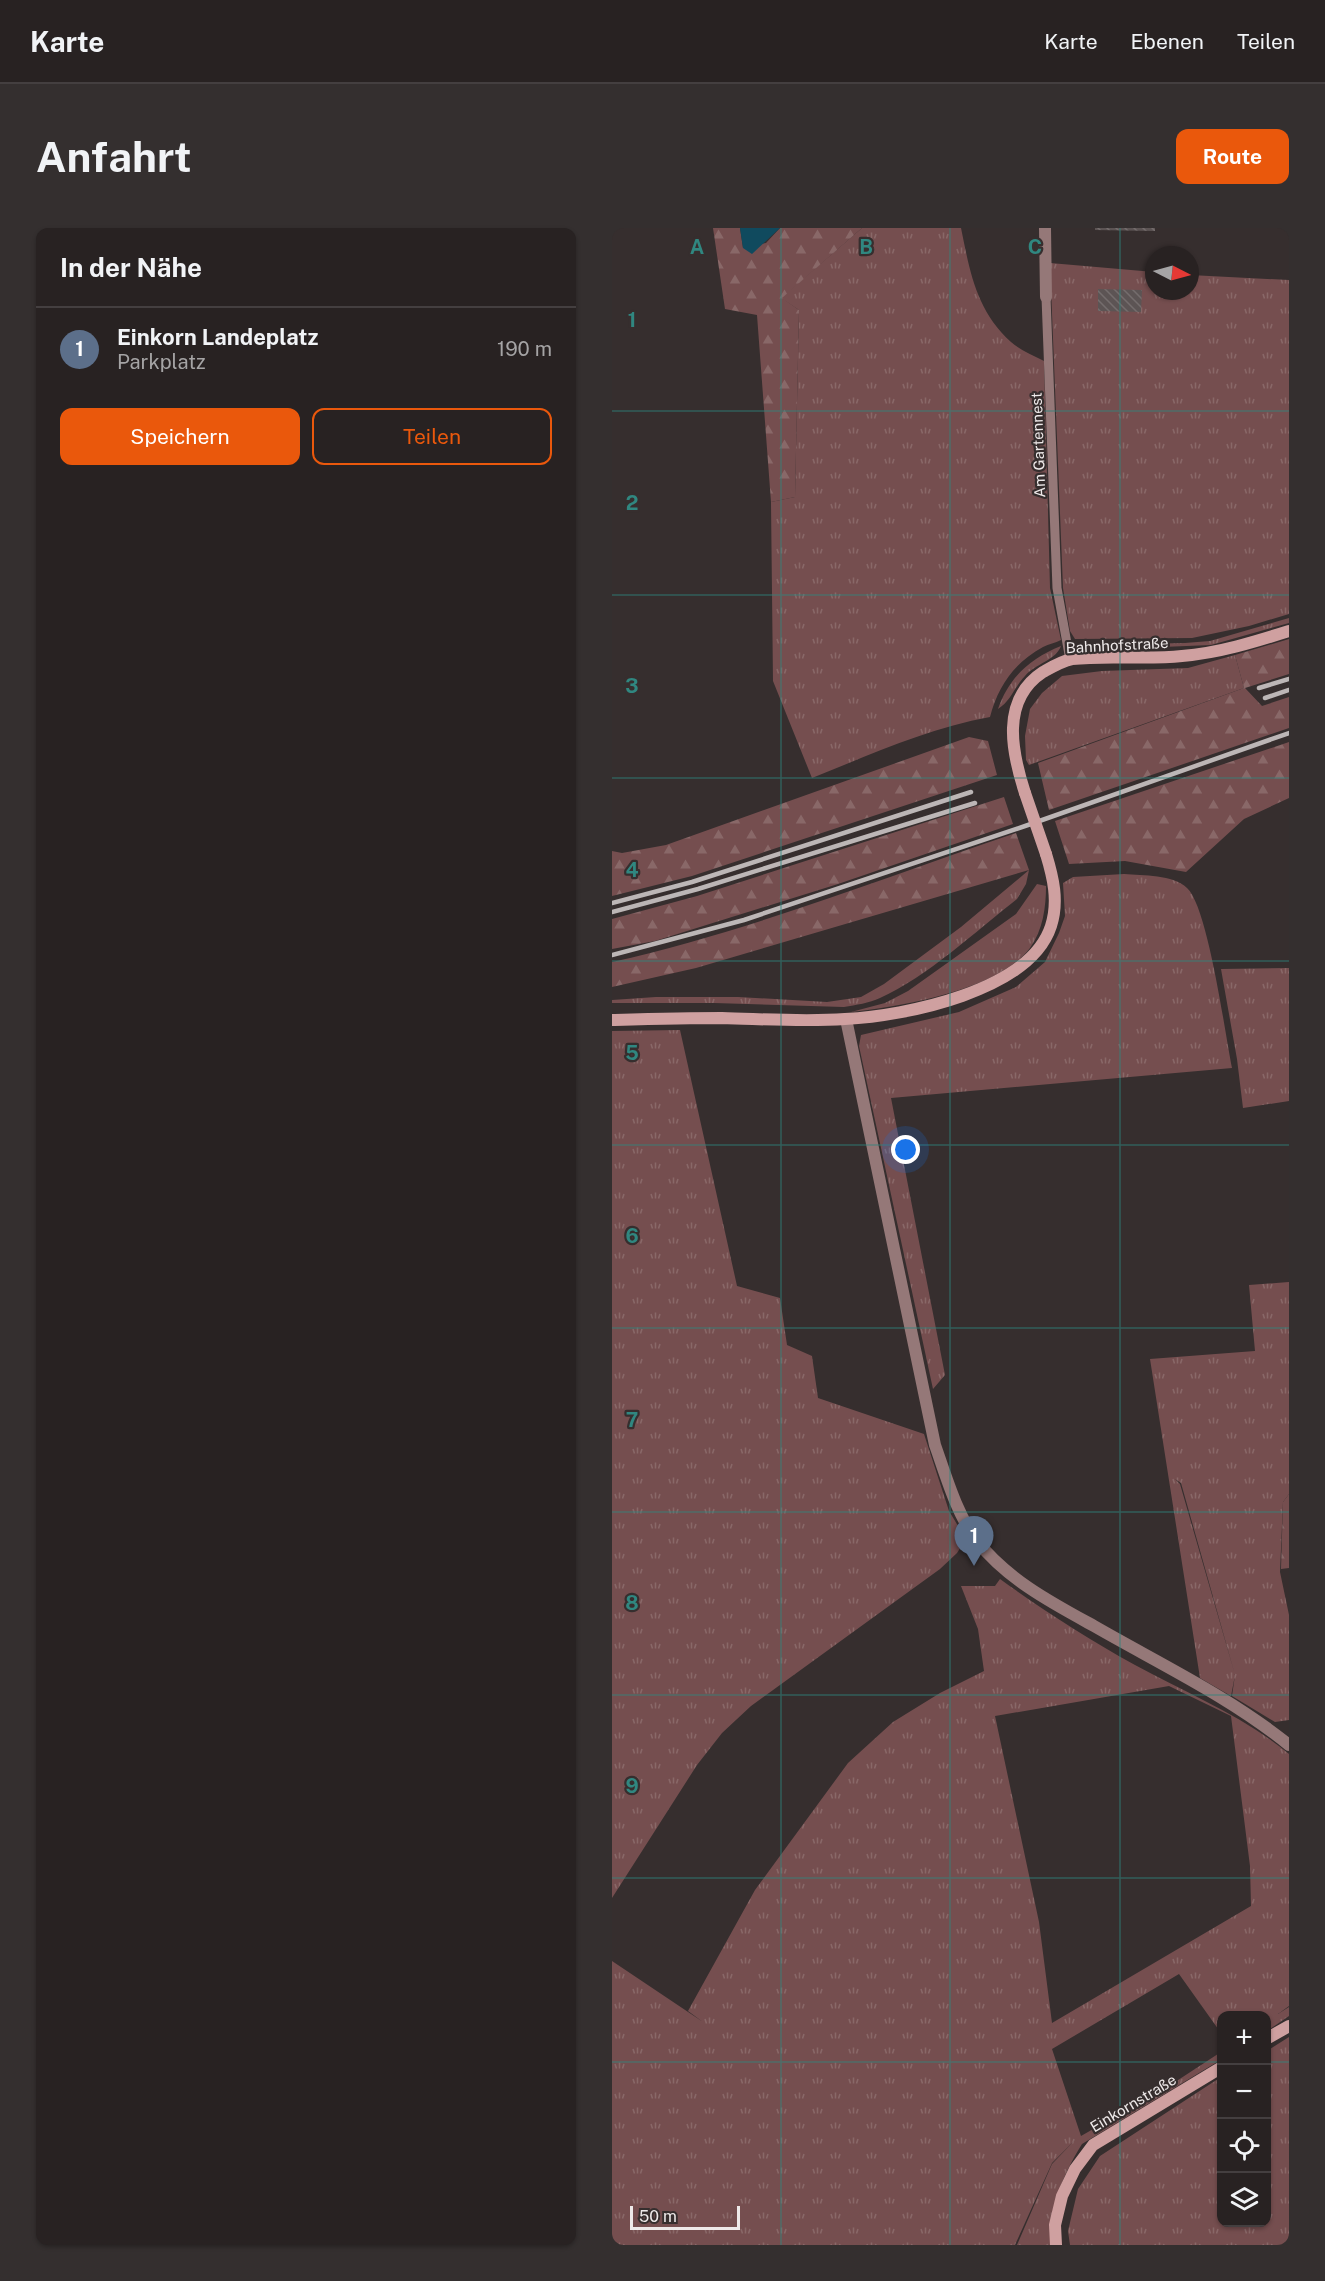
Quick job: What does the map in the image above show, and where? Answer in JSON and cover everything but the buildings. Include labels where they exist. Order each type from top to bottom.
[{"type":"main road","name":"Bahnhofstraße","points":[[612,1020],[846,1019],[898,1013],[948,1000],[996,983],[1026,963],[1047,936],[1054,911],[1054,884],[1015,758],[1012,737],[1017,706],[1023,693],[1040,675],[1070,660],[1181,656],[1232,648],[1289,631]]},
{"type":"main road","points":[[1271,2036],[1289,2026]]},
{"type":"main road","name":"Einkornstraße","points":[[1056,2245],[1055,2225],[1062,2196],[1076,2169],[1093,2145],[1217,2069]]},
{"type":"street","name":"Am Gartennest","points":[[1045,228],[1046,297]]},
{"type":"street","points":[[846,1019],[936,1445],[951,1492],[976,1540],[1006,1571],[1047,1600],[1241,1709],[1289,1745]]},
{"type":"lane","name":"Am Gartennest","points":[[1046,297],[1057,588],[1070,660]]},
{"type":"green space","points":[[713,228],[740,228],[743,248],[766,243],[780,228],[862,228],[782,298],[799,310],[795,497],[771,502],[757,315],[725,309]]},
{"type":"green space","points":[[862,228],[961,228],[976,290],[990,317],[1011,342],[1044,361],[1050,588],[1061,640],[1033,653],[1016,668],[1003,685],[990,717],[922,735],[812,778],[773,681],[771,502],[795,497],[799,310],[781,298]]},
{"type":"green space","points":[[1050,263],[1145,271],[1145,300],[1199,300],[1199,275],[1289,280],[1289,614],[1249,626],[1192,638],[1075,639],[1070,631],[1063,588]]},
{"type":"green space","points":[[1289,618],[1289,623],[1211,645],[1088,650],[1082,645],[1210,641]]},
{"type":"green space","points":[[1289,639],[1289,674],[1245,688],[1262,706],[1289,697],[1289,728],[1049,810],[1038,763],[1244,688],[1235,655]]},
{"type":"green space","points":[[1061,646],[1055,655],[1025,676],[998,709],[1008,687],[1022,670],[1040,656]]},
{"type":"green space","points":[[1235,655],[1244,688],[1029,765],[1026,760],[1025,736],[1030,709],[1042,693],[1062,676],[1102,671],[1188,668]]},
{"type":"green space","points":[[969,737],[988,741],[997,775],[692,876],[612,896],[612,851],[622,853],[666,845]]},
{"type":"green space","points":[[1289,742],[1289,798],[1244,819],[1186,872],[1125,861],[1069,864],[1055,821]]},
{"type":"green space","points":[[1004,797],[1013,824],[838,884],[655,941],[612,949],[612,919],[697,896]]},
{"type":"green space","points":[[1016,833],[1029,870],[696,968],[612,987],[612,962],[715,935],[816,903]]},
{"type":"green space","points":[[1029,870],[1026,884],[1017,899],[968,939],[898,989],[862,1004],[844,1007],[612,1003],[612,1000],[656,997],[738,997],[827,1002],[861,997],[884,984],[961,927]]},
{"type":"green space","points":[[1124,874],[1157,876],[1174,880],[1187,888],[1195,900],[1209,944],[1232,1068],[891,1098],[945,1375],[933,1389],[859,1046],[861,1035],[959,1012],[1016,987],[1045,962],[1059,933],[1065,916],[1063,883],[1073,877]]},
{"type":"green space","points":[[1037,884],[1046,886],[1041,926],[1030,948],[1015,963],[996,975],[947,994],[896,1006],[851,1012],[885,1003],[908,991],[1016,914]]},
{"type":"green space","points":[[1289,968],[1289,1101],[1243,1108],[1221,969]]},
{"type":"green space","points":[[680,1030],[737,1286],[780,1298],[787,1345],[812,1356],[818,1398],[924,1434],[949,1511],[966,1539],[957,1553],[940,1569],[751,1706],[722,1733],[697,1765],[612,1898],[612,1031]]},
{"type":"green space","points":[[1289,1282],[1289,1494],[1283,1502],[1280,1572],[1289,1615],[1289,1720],[1275,1722],[1232,1696],[1235,1675],[1231,1696],[1200,1678],[1150,1359],[1255,1351],[1249,1285]],"holes":[[[1175,1479],[1181,1483],[1235,1675],[1180,1484]]]},
{"type":"green space","points":[[1289,1494],[1289,1568],[1281,1569],[1283,1502]]},
{"type":"green space","points":[[1000,1579],[1100,1645],[1234,1716],[1289,1754],[1289,2006],[1278,2014],[1289,2007],[1289,2016],[1271,2028],[1271,2011],[1217,2011],[1217,2027],[1179,1974],[1052,2049],[1081,2136],[1172,2084],[1217,2055],[1217,2062],[1082,2144],[1058,2192],[1052,2218],[1050,2245],[1017,2245],[1052,2164],[1075,2140],[1052,2163],[1015,2245],[612,2245],[612,1961],[703,2022],[688,2011],[755,1890],[848,1763],[893,1722],[940,1693],[984,1671],[978,1629],[961,1586],[995,1586]],"holes":[[[1169,1686],[1231,1716],[1250,1866],[1251,1906],[1052,2023],[1039,1922],[995,1716]]]},
{"type":"green space","points":[[1289,2037],[1289,2245],[1070,2245],[1068,2231],[1078,2189],[1100,2156],[1217,2080],[1217,2227],[1271,2227],[1271,2048]]},
{"type":"water","points":[[740,228],[780,228],[752,254],[743,248]]},
{"type":"railway","points":[[1259,688],[1289,679]]},
{"type":"railway","points":[[1265,698],[1289,690]]},
{"type":"railway","points":[[612,955],[744,920],[1028,825],[1289,733]]},
{"type":"railway","points":[[612,903],[692,882],[971,792]]},
{"type":"railway","points":[[612,912],[698,889],[975,803]]},
{"type":"place","name":"Einkorn Landeplatz","points":[[974,1566]]}]
